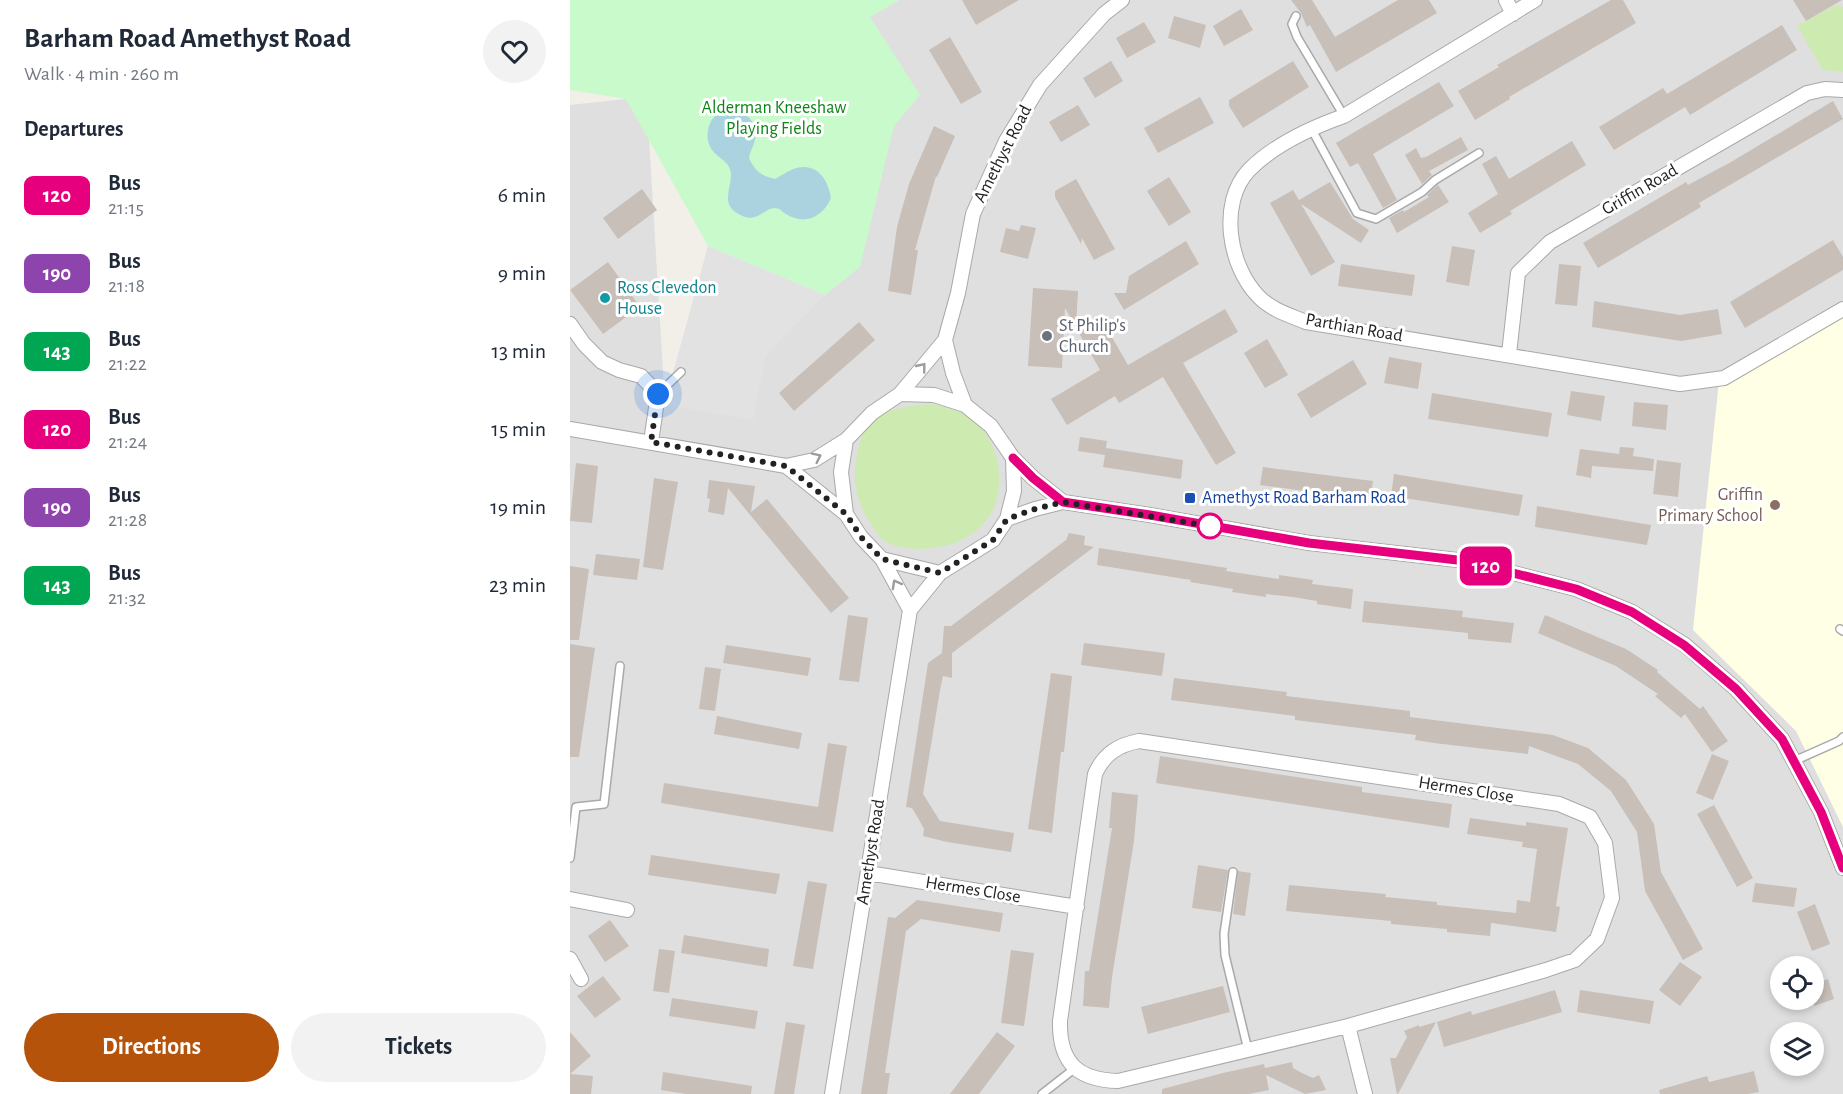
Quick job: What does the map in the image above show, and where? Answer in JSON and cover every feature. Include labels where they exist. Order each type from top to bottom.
[{"type":"street","name":"Amethyst Road","points":[[900,394],[945,339],[958,293],[973,214],[1006,141],[1040,85],[1104,14],[1122,0]]},
{"type":"street","points":[[1506,0],[1514,14]]},
{"type":"street","name":"Parthian Road","points":[[1535,0],[1344,116],[1311,128],[1266,156],[1248,172],[1238,188],[1230,221],[1233,250],[1246,281],[1258,296],[1274,310],[1306,322],[1680,384],[1724,378],[1843,309]]},
{"type":"street","name":"Griffin Road","points":[[1509,354],[1518,273],[1550,242],[1807,93],[1825,88],[1843,90]]},
{"type":"street","points":[[570,324],[584,344],[602,362],[641,376],[658,394],[651,442]]},
{"type":"street","name":"Amethyst Road","points":[[945,339],[953,373],[965,405]]},
{"type":"street","points":[[570,429],[786,466],[814,460],[846,440],[872,413],[900,394],[934,394],[965,405],[991,426],[1013,458],[1033,478],[1063,502]]},
{"type":"street","points":[[846,440],[841,472],[846,514]]},
{"type":"street","points":[[882,559],[940,573],[993,540],[1007,519],[1014,491],[1013,458]]},
{"type":"street","points":[[786,466],[846,514],[861,537],[882,559],[910,610]]},
{"type":"street","points":[[1007,519],[1063,502],[1309,543],[1466,561],[1576,589],[1632,612],[1684,645],[1736,689],[1782,739],[1821,812],[1843,868]]},
{"type":"street","name":"Amethyst Road","points":[[832,1094],[910,610],[940,573]]},
{"type":"street","name":"Hermes Close","points":[[1139,741],[1559,804],[1590,817],[1605,843],[1612,898],[1597,939],[1575,960],[1348,1026],[1118,1081],[1089,1077],[1074,1069],[1066,1056],[1060,1029],[1095,774],[1100,762],[1111,752],[1123,744],[1139,741]]},
{"type":"street","name":"Hermes Close","points":[[868,873],[1077,907]]},
{"type":"street","points":[[570,899],[627,910]]},
{"type":"street","points":[[570,959],[580,979]]},
{"type":"street","points":[[1348,1026],[1365,1094]]},
{"type":"lane","points":[[1296,16],[1292,24],[1297,37],[1344,116]]},
{"type":"lane","points":[[1311,128],[1357,213],[1377,219],[1479,153]]},
{"type":"lane","points":[[658,394],[681,372]]},
{"type":"lane","points":[[570,858],[576,807],[604,804],[620,666]]},
{"type":"lane","points":[[1794,761],[1839,741],[1843,737]]},
{"type":"lane","points":[[1233,872],[1224,934],[1225,955],[1248,1050]]},
{"type":"lane","points":[[1042,1094],[1074,1069]]},
{"type":"shaded area","points":[[899,0],[1843,0],[1843,1094],[570,1094],[570,105],[626,99],[649,138],[665,405],[825,295],[870,17]]},
{"type":"shaded area","points":[[708,246],[825,295],[766,355],[753,420],[664,405]]},
{"type":"shaded area","name":"Griffin Primary School","points":[[1843,314],[1843,827],[1796,731],[1693,630],[1719,381]]},
{"type":"green space","name":"Alderman Kneeshaw Playing Fields","points":[[570,0],[899,0],[870,17],[920,95],[894,126],[860,267],[825,295],[708,246],[626,99],[570,90]]},
{"type":"green space","points":[[1836,5],[1843,7],[1843,72],[1823,70],[1797,26]]},
{"type":"green space","points":[[933,404],[965,415],[975,422],[990,441],[998,463],[997,499],[993,510],[976,531],[958,542],[925,549],[896,546],[880,537],[858,499],[855,470],[858,449],[867,427],[883,414],[908,406]]},
{"type":"water","points":[[732,109],[742,113],[753,123],[756,133],[749,158],[759,172],[775,179],[793,169],[804,167],[821,174],[831,198],[828,205],[818,215],[806,219],[793,218],[775,208],[750,218],[732,209],[728,200],[731,180],[729,167],[712,150],[708,141],[708,130],[715,116],[722,111]]},
{"type":"building","points":[[962,0],[1019,0],[976,25]]},
{"type":"building","points":[[1291,0],[1312,0],[1335,37],[1398,0],[1429,0],[1437,13],[1336,72],[1310,25],[1307,27],[1301,13]]},
{"type":"building","points":[[1611,0],[1623,0],[1636,23],[1509,97],[1510,99],[1475,120],[1458,91],[1499,67],[1497,65]]},
{"type":"building","points":[[1793,0],[1842,0],[1806,21]]},
{"type":"building","points":[[1241,9],[1253,30],[1224,46],[1213,26]]},
{"type":"building","points":[[1174,16],[1206,25],[1200,48],[1168,38]]},
{"type":"building","points":[[1144,22],[1156,42],[1127,58],[1116,38]]},
{"type":"building","points":[[1782,25],[1797,50],[1690,115],[1685,107],[1614,150],[1599,127],[1663,88],[1667,94]]},
{"type":"building","points":[[950,37],[982,92],[961,104],[929,50]]},
{"type":"building","points":[[1111,61],[1123,81],[1095,98],[1083,78]]},
{"type":"building","points":[[1293,61],[1309,87],[1243,128],[1229,106],[1229,100]]},
{"type":"building","points":[[1439,82],[1454,106],[1373,154],[1397,200],[1383,208],[1358,163],[1350,167],[1336,143]]},
{"type":"building","points":[[1200,97],[1214,123],[1158,153],[1144,128]]},
{"type":"building","points":[[1833,101],[1843,119],[1699,203],[1701,207],[1598,268],[1583,243],[1686,182],[1688,185],[1731,162]]},
{"type":"building","points":[[1078,105],[1090,125],[1061,142],[1049,122]]},
{"type":"building","points":[[934,126],[955,136],[936,176],[915,250],[918,250],[911,295],[888,291],[897,227],[909,184]]},
{"type":"building","points":[[1461,137],[1468,150],[1429,171],[1432,175],[1422,184],[1405,155],[1416,148],[1421,158],[1426,157]]},
{"type":"building","points":[[1572,141],[1586,165],[1510,211],[1512,214],[1480,233],[1468,213],[1498,194],[1482,164],[1496,156],[1509,179]]},
{"type":"building","points":[[1169,177],[1191,212],[1169,226],[1147,191]]},
{"type":"building","points":[[1076,179],[1115,249],[1094,260],[1082,238],[1081,244],[1055,197],[1055,191]]},
{"type":"building","points":[[1330,182],[1353,219],[1369,230],[1361,243],[1301,204],[1335,262],[1311,276],[1270,203],[1293,190],[1299,200]]},
{"type":"building","points":[[1438,185],[1449,202],[1397,233],[1389,218],[1429,197],[1427,195]]},
{"type":"building","points":[[642,189],[657,210],[618,239],[603,218]]},
{"type":"building","points":[[1021,225],[1036,228],[1028,259],[1000,252],[1006,228],[1019,231]]},
{"type":"building","points":[[1833,240],[1843,257],[1843,270],[1745,328],[1730,302]]},
{"type":"building","points":[[1186,241],[1199,264],[1124,310],[1114,293],[1126,293],[1129,276]]},
{"type":"building","points":[[1452,246],[1475,250],[1469,286],[1446,282]]},
{"type":"building","name":"Ross Clevedon House","points":[[608,262],[640,307],[603,334],[570,290]]},
{"type":"building","points":[[1341,264],[1415,275],[1412,296],[1338,286]]},
{"type":"building","points":[[1559,264],[1581,266],[1577,306],[1555,304]]},
{"type":"building","name":"St Philip's Church","points":[[1033,288],[1078,291],[1076,327],[1065,308],[1062,368],[1028,366]]},
{"type":"building","points":[[1594,301],[1680,315],[1718,309],[1722,334],[1681,341],[1592,327]]},
{"type":"building","points":[[1225,309],[1238,332],[1183,363],[1236,453],[1216,465],[1163,377],[1119,403],[1115,396],[1067,425],[1051,399],[1100,370],[1079,333],[1102,320],[1128,365]]},
{"type":"building","points":[[859,322],[875,340],[794,411],[779,393]]},
{"type":"building","points":[[1267,339],[1288,375],[1265,388],[1244,353]]},
{"type":"building","points":[[1389,357],[1422,363],[1418,389],[1384,383]]},
{"type":"building","points":[[1353,360],[1367,384],[1311,418],[1297,394]]},
{"type":"building","points":[[1571,391],[1605,396],[1601,421],[1567,415]]},
{"type":"building","points":[[1432,393],[1552,413],[1548,437],[1428,419]]},
{"type":"building","points":[[1634,402],[1668,405],[1666,430],[1632,426]]},
{"type":"building","points":[[1080,437],[1107,441],[1105,453],[1106,448],[1183,460],[1181,479],[1103,467],[1105,455],[1078,451]]},
{"type":"building","points":[[1620,447],[1634,448],[1633,456],[1654,459],[1653,471],[1592,466],[1591,478],[1576,475],[1580,449],[1619,454]]},
{"type":"building","points":[[1657,460],[1681,463],[1678,497],[1653,494]]},
{"type":"building","points":[[576,463],[598,466],[592,523],[570,521]]},
{"type":"building","points":[[1263,467],[1373,481],[1370,500],[1260,485]]},
{"type":"building","points":[[1394,474],[1523,495],[1519,516],[1391,496]]},
{"type":"building","points":[[654,478],[678,482],[663,570],[643,567]]},
{"type":"building","points":[[709,480],[755,486],[751,512],[767,499],[849,598],[831,613],[728,488],[724,515],[708,512]]},
{"type":"building","points":[[1537,506],[1651,525],[1647,545],[1535,527]]},
{"type":"building","points":[[1069,533],[1085,536],[1084,545],[1094,547],[952,653],[952,678],[943,676],[940,690],[923,794],[940,821],[1014,833],[1011,852],[923,836],[924,829],[918,818],[912,808],[906,807],[928,663],[942,653],[944,626],[951,626],[1066,540]]},
{"type":"building","points":[[1099,548],[1227,568],[1226,571],[1279,579],[1279,575],[1313,580],[1312,584],[1353,589],[1351,609],[1317,604],[1317,601],[1293,597],[1266,594],[1266,597],[1232,592],[1233,589],[1190,582],[1191,580],[1097,565]]},
{"type":"building","points":[[596,554],[640,559],[637,580],[593,575]]},
{"type":"building","points":[[570,566],[589,569],[579,640],[570,640]]},
{"type":"building","points":[[1364,601],[1463,611],[1462,617],[1514,623],[1511,643],[1468,639],[1468,633],[1362,622]]},
{"type":"building","points":[[848,615],[868,618],[859,682],[839,680]]},
{"type":"building","points":[[1545,615],[1626,649],[1658,670],[1657,672],[1700,709],[1703,706],[1728,741],[1712,752],[1685,714],[1681,718],[1655,696],[1658,694],[1616,666],[1538,633]]},
{"type":"building","points":[[1084,643],[1165,653],[1162,676],[1081,665]]},
{"type":"building","points":[[570,644],[595,648],[579,757],[570,757]]},
{"type":"building","points":[[726,645],[811,658],[808,676],[723,663]]},
{"type":"building","points":[[705,667],[721,669],[715,711],[699,709]]},
{"type":"building","points":[[1051,673],[1072,676],[1052,833],[1028,829]]},
{"type":"building","points":[[1174,678],[1287,692],[1286,696],[1410,711],[1410,717],[1553,735],[1588,748],[1626,780],[1654,824],[1661,872],[1703,949],[1683,960],[1645,891],[1637,832],[1611,791],[1578,764],[1529,746],[1528,754],[1434,743],[1415,740],[1416,735],[1295,720],[1295,716],[1171,700]]},
{"type":"building","points":[[717,716],[802,733],[799,749],[714,734]]},
{"type":"building","points":[[828,743],[847,746],[833,832],[661,803],[664,783],[818,807]]},
{"type":"building","points":[[1712,754],[1729,761],[1713,800],[1696,793]]},
{"type":"building","points":[[1160,756],[1362,787],[1362,792],[1452,804],[1449,828],[1156,783]]},
{"type":"building","points":[[1112,792],[1138,795],[1134,841],[1109,1008],[1083,1006],[1085,971],[1089,971],[1112,828],[1109,828]]},
{"type":"building","points":[[1714,805],[1753,878],[1737,887],[1697,814]]},
{"type":"building","points":[[1470,818],[1526,826],[1526,822],[1568,828],[1556,906],[1560,907],[1556,932],[1491,923],[1490,936],[1391,924],[1391,921],[1286,911],[1289,885],[1386,894],[1385,897],[1437,902],[1437,905],[1516,913],[1517,900],[1530,902],[1537,849],[1522,847],[1523,842],[1467,834]]},
{"type":"building","points":[[651,855],[780,874],[776,894],[648,875]]},
{"type":"building","points":[[1198,865],[1228,870],[1221,912],[1192,908]]},
{"type":"building","points":[[1238,871],[1251,873],[1245,916],[1233,914]]},
{"type":"building","points":[[808,881],[827,884],[813,969],[793,966]]},
{"type":"building","points":[[1755,883],[1797,888],[1794,907],[1752,902]]},
{"type":"building","points":[[917,900],[1003,913],[1000,932],[921,919],[906,931],[885,1073],[890,1073],[887,1094],[861,1094],[888,917],[895,918]]},
{"type":"building","points":[[1815,904],[1830,944],[1812,951],[1797,912]]},
{"type":"building","points":[[610,920],[629,946],[605,962],[588,936]]},
{"type":"building","points":[[684,935],[769,949],[767,967],[681,953]]},
{"type":"building","points":[[659,949],[675,951],[669,993],[653,991]]},
{"type":"building","points":[[1011,950],[1034,953],[1024,1026],[1001,1023]]},
{"type":"building","points":[[1680,962],[1702,977],[1680,1006],[1659,990]]},
{"type":"building","points":[[603,976],[621,999],[595,1018],[577,996]]},
{"type":"building","points":[[1828,979],[1834,999],[1824,1002],[1824,980]]},
{"type":"building","points":[[1223,986],[1230,1012],[1148,1034],[1141,1007]]},
{"type":"building","points":[[1555,990],[1562,1012],[1444,1047],[1437,1022],[1471,1011],[1472,1015]]},
{"type":"building","points":[[1580,990],[1654,1001],[1650,1024],[1577,1012]]},
{"type":"building","points":[[672,998],[758,1011],[755,1029],[669,1016]]},
{"type":"building","points":[[786,1022],[805,1025],[794,1094],[774,1094]]},
{"type":"building","points":[[1436,1022],[1397,1094],[1390,1058],[1396,1058],[1407,1037],[1404,1031]]},
{"type":"building","points":[[570,1032],[591,1056],[570,1074]]},
{"type":"building","points":[[997,1032],[1015,1046],[979,1094],[950,1094]]},
{"type":"building","points":[[1292,1062],[1293,1068],[1302,1073],[1313,1078],[1319,1075],[1326,1090],[1305,1094],[1266,1075],[1269,1090],[1249,1094],[1162,1094],[1162,1089],[1223,1073],[1264,1064],[1265,1068]]},
{"type":"building","points":[[1754,1071],[1759,1092],[1660,1094],[1659,1090],[1707,1076],[1709,1082]]},
{"type":"building","points":[[663,1072],[752,1086],[751,1094],[686,1094],[661,1090]]},
{"type":"building","points":[[570,1074],[593,1076],[591,1094],[570,1094]]},
{"type":"bus line","name":"120","points":[[1013,458],[1033,478],[1063,502],[1309,543],[1466,561],[1576,589],[1632,612],[1684,645],[1736,689],[1782,739],[1821,812],[1843,868]]},
{"type":"place","name":"Ross Clevedon House","points":[[605,298]]},
{"type":"place","name":"St Philip's Church","points":[[1047,336]]},
{"type":"place","name":"Amethyst Road Barham Road","points":[[1190,498]]},
{"type":"place","name":"Griffin Primary School","points":[[1775,505]]},
{"type":"route","points":[[658,394],[651,442],[786,466],[846,514],[861,537],[882,559],[940,573],[993,540],[1007,519],[1063,502],[1221,528],[1210,526]]}]
